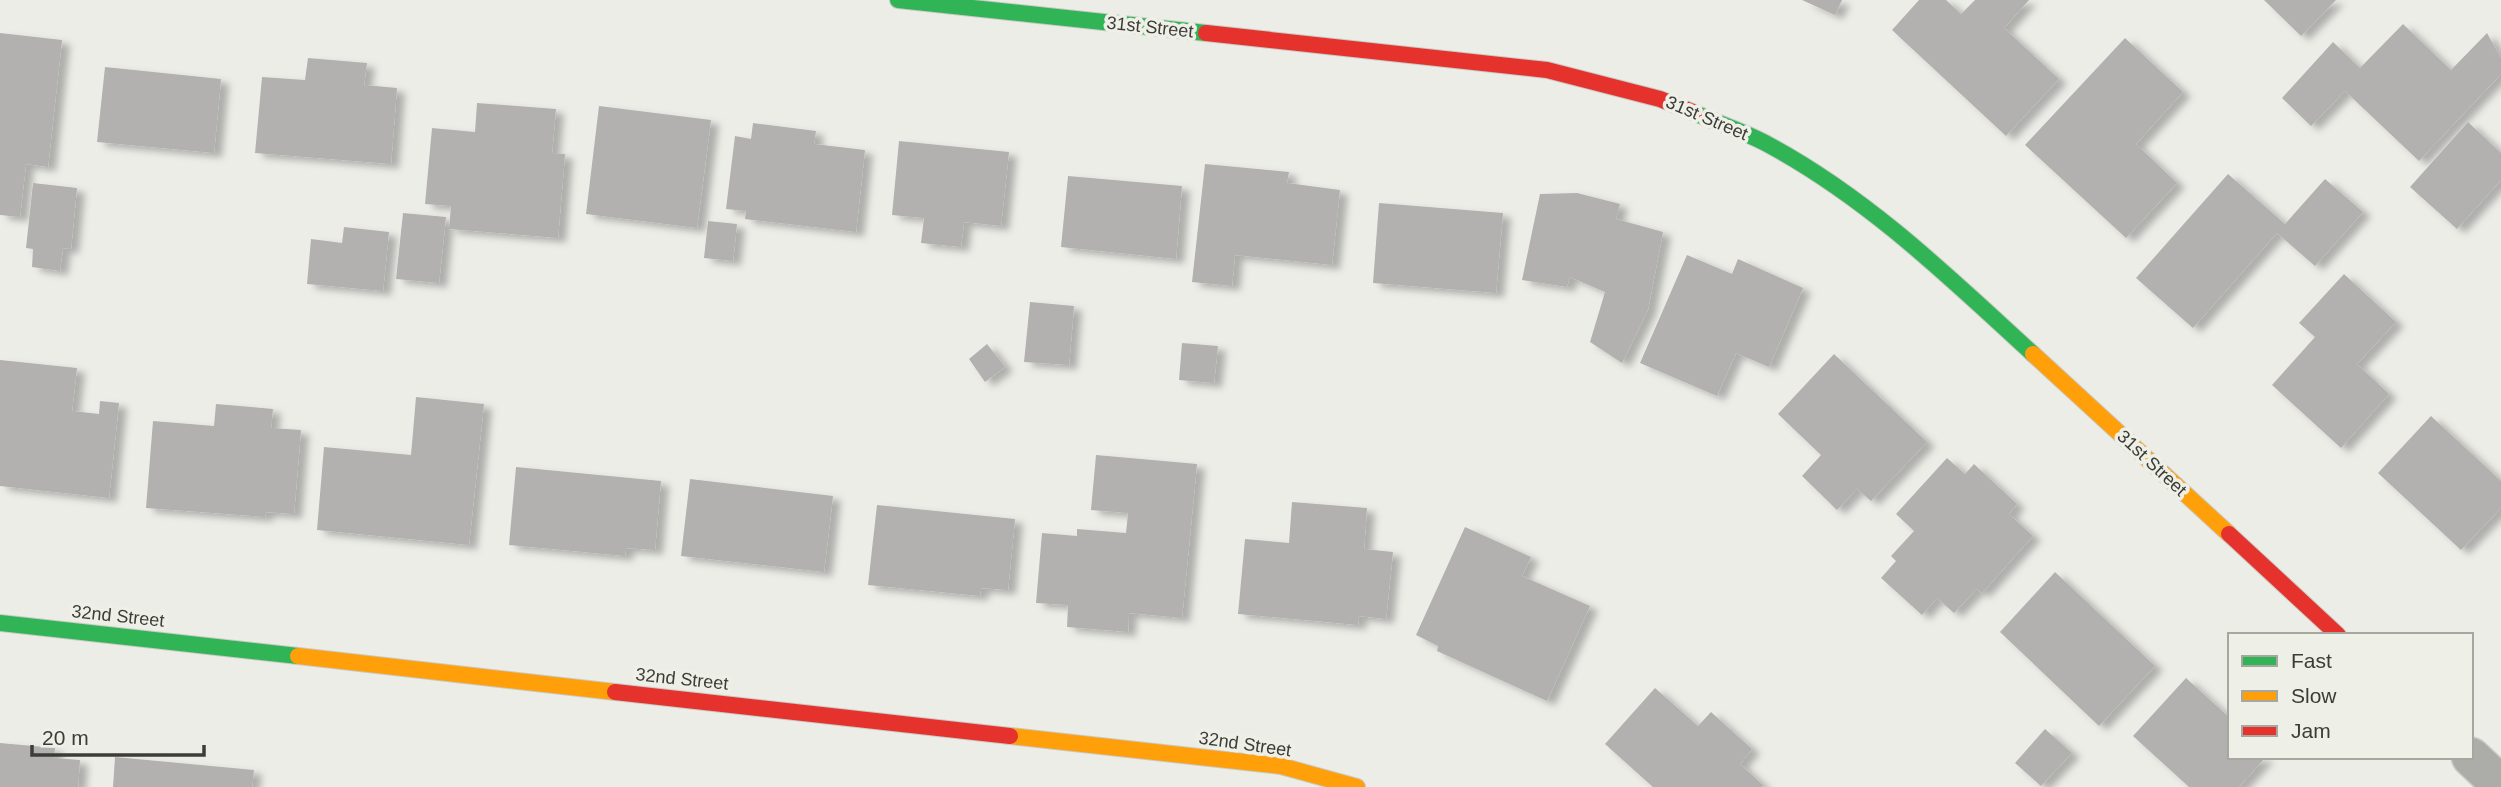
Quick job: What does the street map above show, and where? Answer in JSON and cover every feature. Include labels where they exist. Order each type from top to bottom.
[{"type":"street","name":"31st Street","points":[[898,0],[1547,71],[1660,99],[1768,144],[1867,207],[1920,250],[2336,633]]},
{"type":"street","name":"32nd Street","points":[[0,623],[1281,766],[1357,787]]},
{"type":"street","points":[[2473,759],[2501,785]]},
{"type":"building","points":[[1802,0],[1842,0],[1835,15]]},
{"type":"building","points":[[1919,0],[1946,0],[1961,14],[1975,0],[2029,0],[2004,28],[2059,79],[2006,136],[1892,30]]},
{"type":"building","points":[[2264,0],[2336,0],[2301,36]]},
{"type":"building","points":[[2403,24],[2451,70],[2487,33],[2501,58],[2501,74],[2419,161],[2345,91],[2311,126],[2282,98],[2333,42],[2360,68]]},
{"type":"building","points":[[0,33],[62,40],[48,167],[26,164],[20,217],[0,215]]},
{"type":"building","points":[[2125,38],[2183,92],[2136,144],[2177,183],[2126,238],[2025,145]]},
{"type":"building","points":[[308,58],[367,63],[364,85],[397,88],[391,164],[255,153],[262,77],[305,80]]},
{"type":"building","points":[[105,67],[221,79],[214,153],[97,142]]},
{"type":"building","points":[[477,103],[556,109],[552,153],[565,154],[558,238],[449,229],[451,206],[425,204],[432,128],[475,132]]},
{"type":"building","points":[[599,106],[711,120],[697,228],[586,214]]},
{"type":"building","points":[[2468,122],[2501,153],[2501,180],[2457,229],[2410,187]]},
{"type":"building","points":[[753,123],[816,131],[814,144],[865,150],[856,232],[745,219],[746,211],[726,209],[735,136],[751,139]]},
{"type":"building","points":[[899,141],[1009,152],[1001,226],[964,222],[961,247],[921,243],[924,218],[892,215]]},
{"type":"building","points":[[1205,164],[1289,172],[1287,183],[1340,190],[1332,265],[1235,255],[1232,286],[1192,282]]},
{"type":"building","points":[[2228,174],[2285,224],[2325,179],[2363,212],[2315,266],[2277,233],[2193,328],[2136,278]]},
{"type":"building","points":[[1068,176],[1182,186],[1176,259],[1061,247]]},
{"type":"building","points":[[33,183],[77,188],[71,249],[63,248],[60,271],[32,267],[33,249],[26,248]]},
{"type":"building","points":[[1577,193],[1620,204],[1616,219],[1663,232],[1648,310],[1622,363],[1590,342],[1605,292],[1570,277],[1567,287],[1522,280],[1540,194]]},
{"type":"building","points":[[1379,203],[1503,213],[1496,293],[1373,283]]},
{"type":"building","points":[[403,213],[446,217],[439,283],[396,279]]},
{"type":"building","points":[[708,221],[737,224],[733,261],[704,258]]},
{"type":"building","points":[[344,227],[389,232],[383,291],[307,284],[311,239],[342,243]]},
{"type":"building","points":[[1687,255],[1732,274],[1738,259],[1803,288],[1769,367],[1736,353],[1717,396],[1640,363]]},
{"type":"building","points":[[2344,274],[2396,322],[2357,364],[2389,394],[2341,448],[2272,385],[2315,337],[2299,323]]},
{"type":"building","points":[[1030,302],[1074,306],[1069,365],[1024,362]]},
{"type":"building","points":[[1182,343],[1218,346],[1214,383],[1179,380]]},
{"type":"building","points":[[987,344],[1005,367],[985,382],[969,359]]},
{"type":"building","points":[[1834,354],[1927,442],[1871,501],[1857,489],[1837,510],[1802,476],[1821,455],[1778,414]]},
{"type":"building","points":[[0,360],[77,368],[72,411],[99,414],[100,401],[119,403],[109,498],[0,486]]},
{"type":"building","points":[[416,397],[484,404],[469,545],[317,530],[324,447],[411,455]]},
{"type":"building","points":[[216,404],[273,409],[271,428],[301,430],[294,514],[266,512],[265,517],[146,508],[153,421],[214,426]]},
{"type":"building","points":[[2431,416],[2501,481],[2501,508],[2461,550],[2378,473]]},
{"type":"building","points":[[1096,455],[1197,464],[1182,618],[1129,613],[1128,632],[1067,627],[1068,605],[1036,603],[1042,533],[1077,536],[1077,529],[1126,533],[1128,513],[1091,510]]},
{"type":"building","points":[[1947,458],[1965,474],[1974,464],[2017,504],[2009,514],[2033,536],[1982,593],[1977,589],[1954,613],[1937,598],[1922,615],[1881,578],[1896,561],[1891,556],[1914,531],[1896,514]]},
{"type":"building","points":[[516,467],[661,481],[655,550],[626,548],[625,556],[509,545]]},
{"type":"building","points":[[690,479],[833,496],[824,572],[681,556]]},
{"type":"building","points":[[1292,502],[1367,508],[1364,549],[1393,552],[1386,619],[1359,616],[1358,625],[1238,614],[1245,539],[1289,543]]},
{"type":"building","points":[[877,505],[1015,519],[1008,590],[981,588],[980,596],[868,585]]},
{"type":"building","points":[[1465,527],[1531,557],[1522,576],[1590,606],[1547,701],[1437,651],[1438,646],[1416,635]]},
{"type":"building","points":[[2055,572],[2155,666],[2099,726],[2000,632]]},
{"type":"building","points":[[2186,678],[2228,716],[2228,759],[2264,759],[2239,787],[2189,787],[2133,736]]},
{"type":"building","points":[[1655,688],[1698,726],[1711,712],[1752,749],[1740,764],[1763,785],[1762,787],[1653,787],[1605,744]]},
{"type":"building","points":[[2045,729],[2072,753],[2041,786],[2015,763]]},
{"type":"building","points":[[0,743],[55,748],[54,758],[80,760],[78,787],[0,787]]},
{"type":"building","points":[[115,757],[254,770],[252,787],[113,787]]},
{"type":"traffic: fast","points":[[898,0],[1206,33]]},
{"type":"traffic: fast","points":[[1695,113],[1760,140],[1841,190],[1907,241],[2033,354]]},
{"type":"traffic: fast","points":[[0,623],[298,656]]},
{"type":"traffic: slow","points":[[2033,354],[2229,534]]},
{"type":"traffic: slow","points":[[298,656],[615,692]]},
{"type":"traffic: slow","points":[[1010,736],[1281,766],[1357,787]]},
{"type":"traffic: jam","points":[[1206,33],[1547,70],[1660,99],[1695,113]]},
{"type":"traffic: jam","points":[[2229,534],[2336,633]]},
{"type":"traffic: jam","points":[[615,692],[1010,736]]}]
